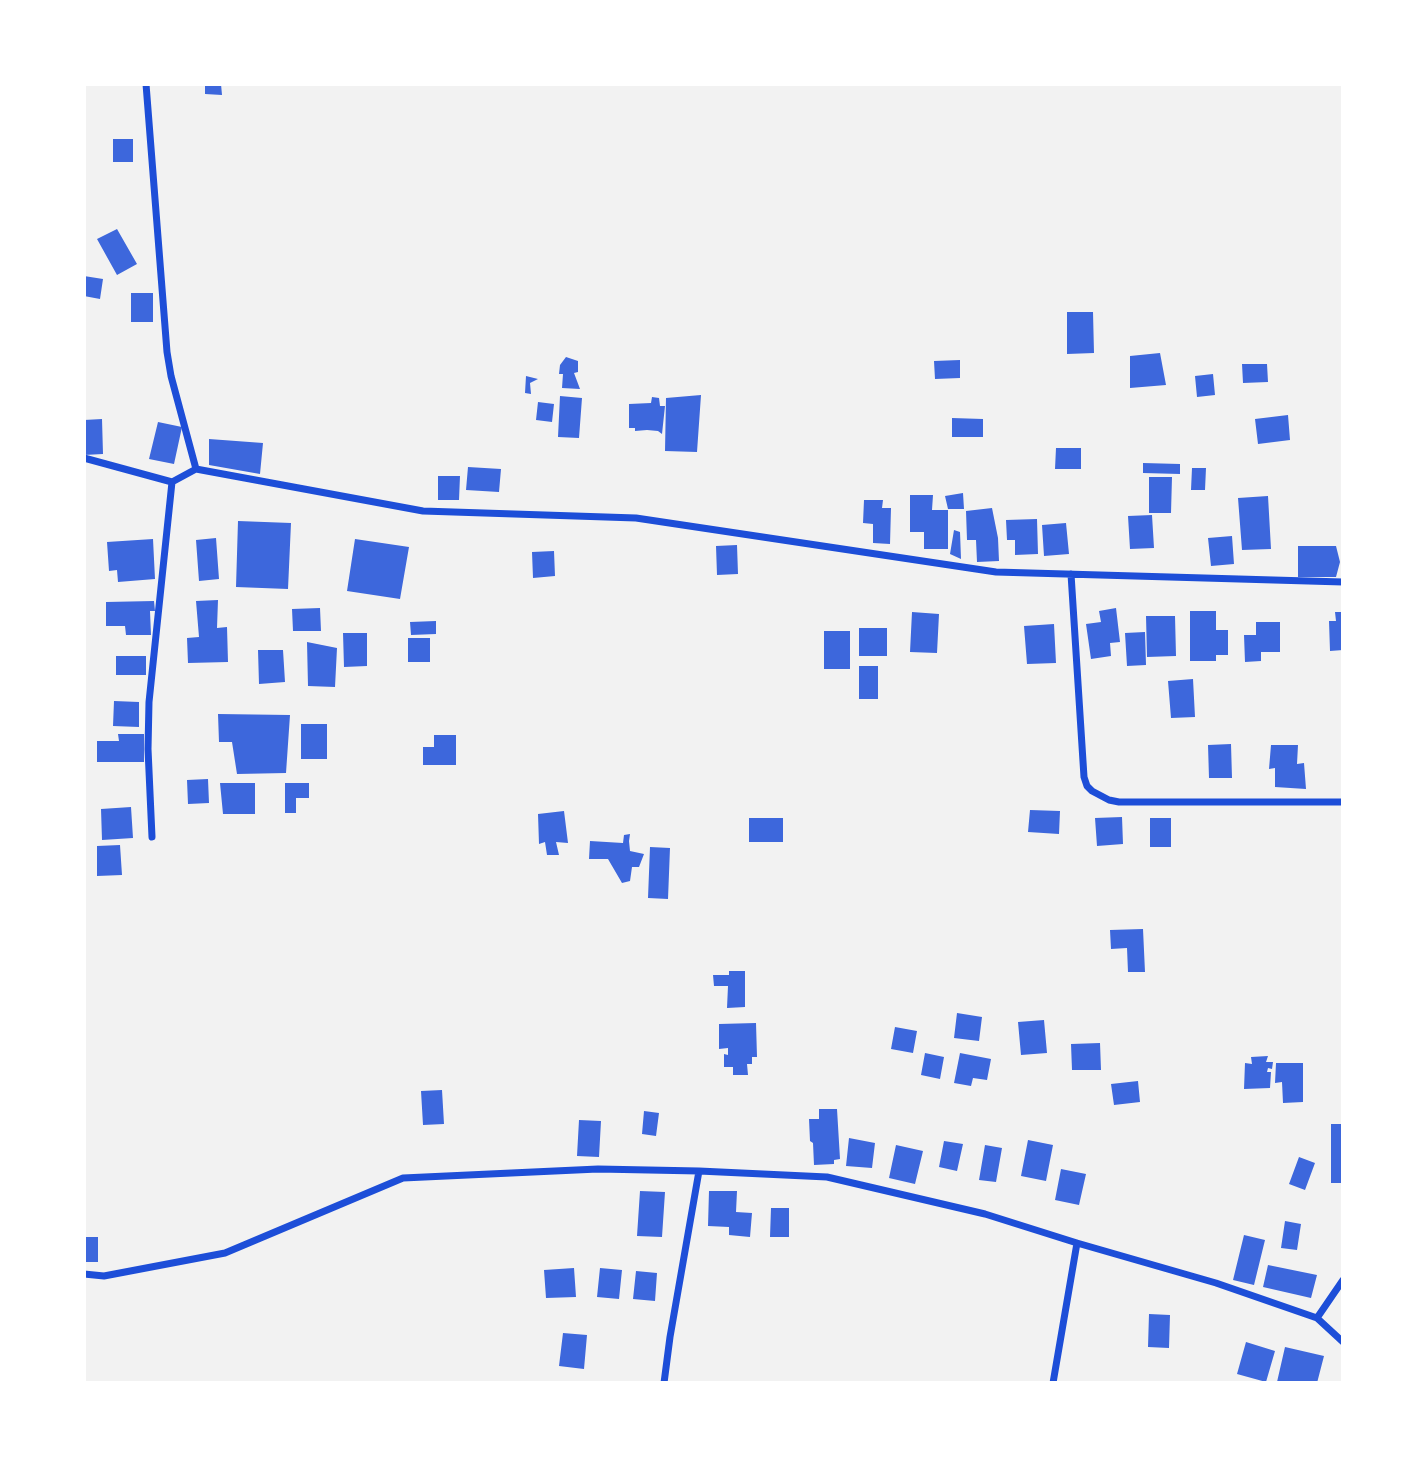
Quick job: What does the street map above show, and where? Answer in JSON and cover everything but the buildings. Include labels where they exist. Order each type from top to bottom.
[{"type":"street","points":[[146,84],[167,352],[196,469]]},
{"type":"street","points":[[84,458],[172,482],[196,469],[423,512],[636,518],[996,572],[1343,582]]},
{"type":"street","points":[[152,837],[149,702],[172,482]]},
{"type":"street","points":[[1071,574],[1084,777],[1092,791],[1119,802],[1343,802]]},
{"type":"street","points":[[84,1274],[104,1276],[225,1252],[403,1178],[598,1169],[827,1177],[985,1214],[1216,1283],[1317,1318],[1343,1342]]},
{"type":"street","points":[[664,1383],[699,1171]]},
{"type":"street","points":[[1053,1383],[1077,1243]]},
{"type":"street","points":[[1317,1318],[1343,1280]]}]
